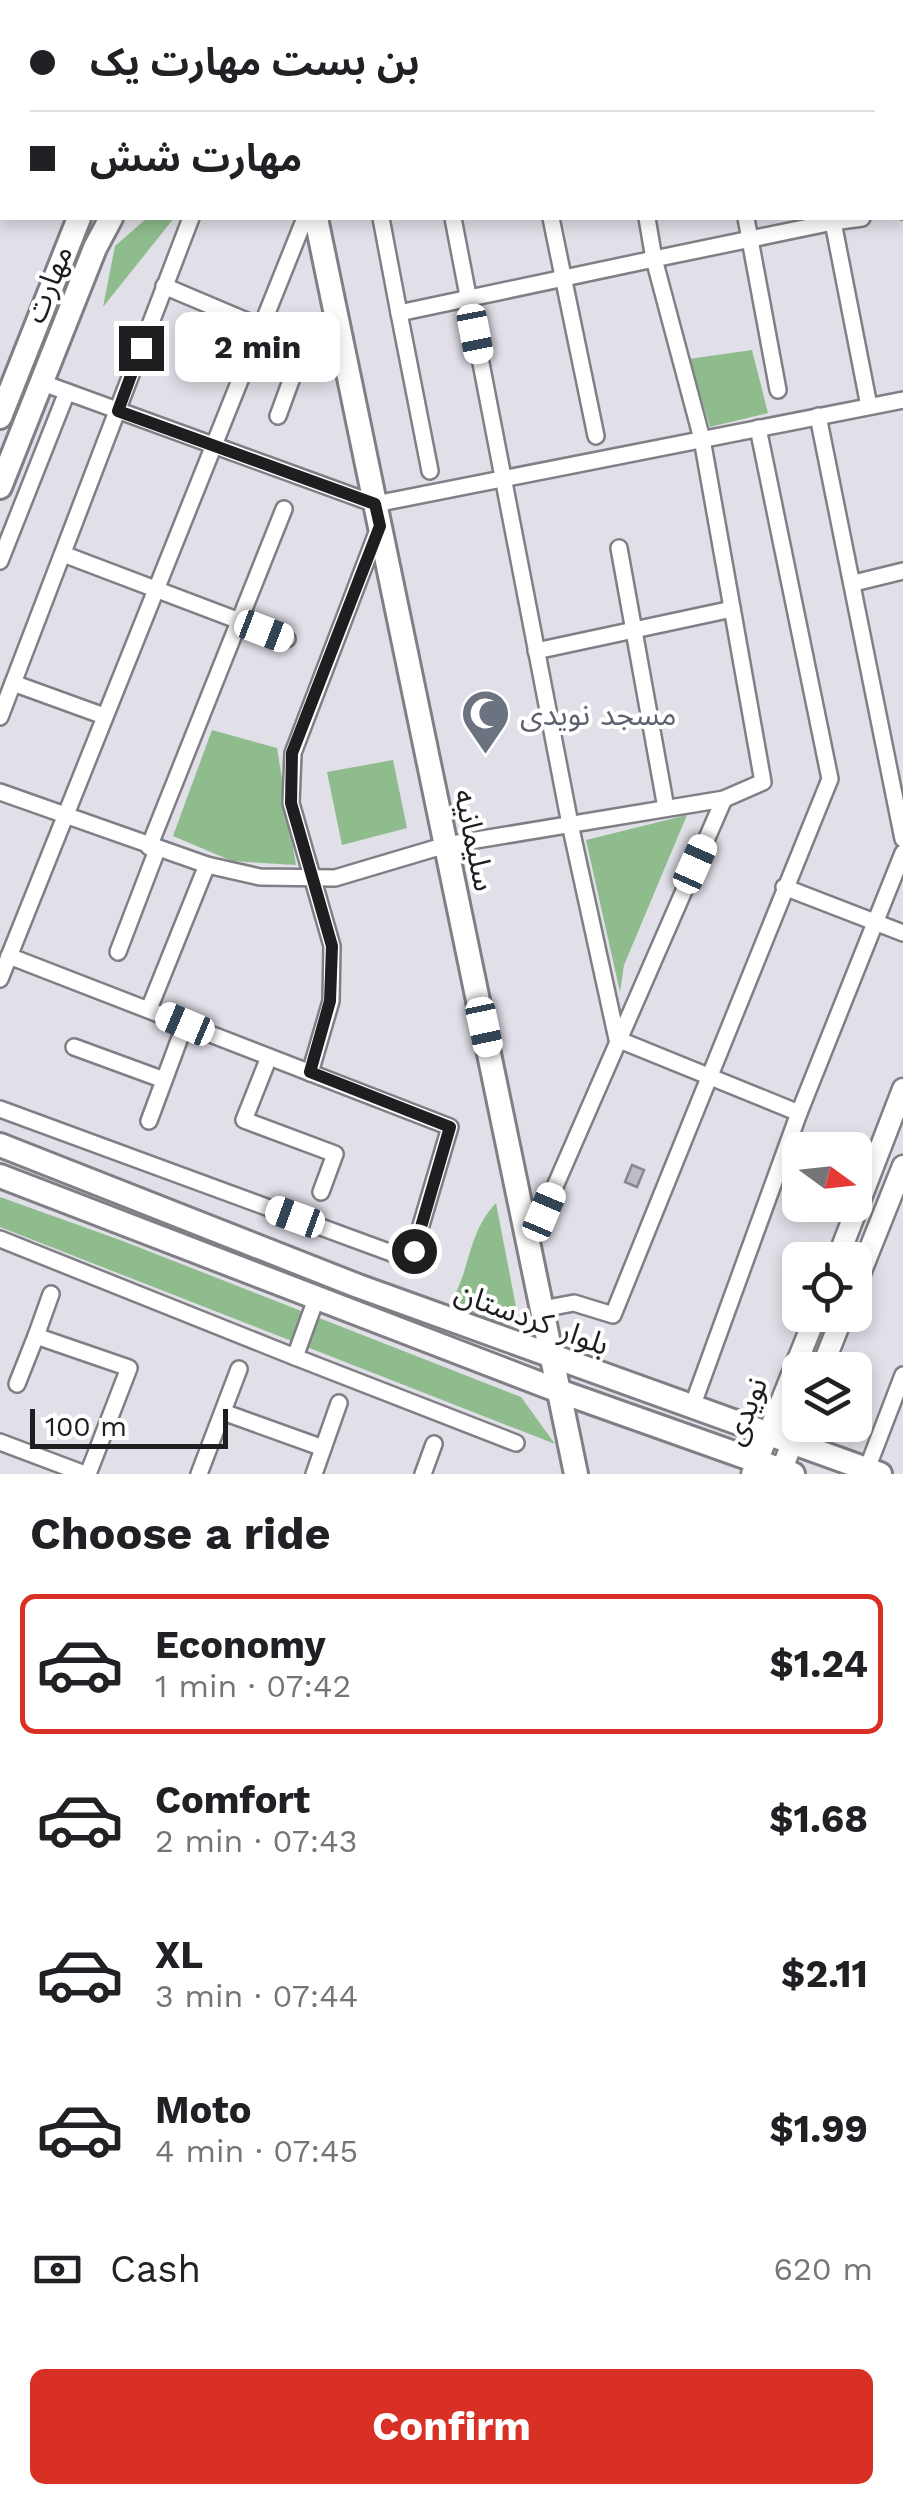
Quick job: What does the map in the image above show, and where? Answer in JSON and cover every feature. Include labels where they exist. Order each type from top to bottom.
[{"type":"main road","name":"مهارت","points":[[0,417],[8,372],[78,220]]},
{"type":"main road","name":"مهارت","points":[[0,486],[95,248],[110,220]]},
{"type":"main road","name":"سلیمانیه","points":[[316,220],[576,1474]]},
{"type":"main road","points":[[8,372],[40,382]]},
{"type":"main road","name":"بلوار کردستان","points":[[0,1144],[358,1286],[769,1435],[782,1434]]},
{"type":"main road","name":"بلوار کردستان","points":[[0,1176],[754,1468],[785,1473]]},
{"type":"main road","name":"بلوار کردستان","points":[[814,1442],[873,1472]]},
{"type":"street","points":[[0,717],[190,220]]},
{"type":"street","points":[[0,979],[304,220]]},
{"type":"street","points":[[381,220],[430,471]]},
{"type":"street","points":[[453,220],[570,824],[617,1040]]},
{"type":"street","points":[[551,220],[596,436]]},
{"type":"street","points":[[0,792],[207,865],[260,877],[335,878],[446,844],[724,799],[763,782],[702,439],[647,220]]},
{"type":"street","points":[[746,220],[778,390]]},
{"type":"street","points":[[398,313],[842,220]]},
{"type":"street","points":[[847,220],[869,406]]},
{"type":"street","points":[[164,286],[300,342],[303,348],[278,416]]},
{"type":"street","points":[[40,382],[213,445],[377,515],[503,479],[903,400]]},
{"type":"street","points":[[0,561],[67,392]]},
{"type":"street","points":[[818,416],[903,839]]},
{"type":"street","points":[[542,1309],[574,1303],[614,1315],[830,779],[758,428]]},
{"type":"street","points":[[118,952],[153,848],[284,509]]},
{"type":"street","points":[[310,1072],[330,1001],[332,946],[291,803],[292,753],[377,515]]},
{"type":"street","points":[[619,548],[666,808]]},
{"type":"street","points":[[63,554],[287,640]]},
{"type":"street","points":[[854,584],[903,571]]},
{"type":"street","points":[[536,651],[732,609]]},
{"type":"street","points":[[13,683],[104,716]]},
{"type":"street","points":[[529,1246],[724,799]]},
{"type":"street","points":[[692,1407],[799,1113],[903,853]]},
{"type":"street","points":[[149,1009],[207,865]]},
{"type":"street","points":[[784,887],[903,933]]},
{"type":"street","points":[[0,1109],[405,1258],[412,1256],[420,1233],[450,1127],[9,956]]},
{"type":"street","points":[[149,1120],[185,1024]]},
{"type":"street","points":[[617,1040],[799,1113]]},
{"type":"street","points":[[74,1048],[164,1080]]},
{"type":"street","points":[[269,1057],[244,1120],[336,1154],[321,1192]]},
{"type":"street","points":[[844,1242],[903,1089]]},
{"type":"street","points":[[872,1244],[903,1166]]},
{"type":"street","points":[[0,1240],[516,1443]]},
{"type":"street","points":[[16,1384],[51,1294]]},
{"type":"street","points":[[295,1357],[316,1299]]},
{"type":"street","name":"نویدی","points":[[754,1468],[809,1332]]},
{"type":"street","points":[[0,1442],[86,1474],[129,1368],[36,1336]]},
{"type":"street","points":[[200,1474],[239,1370]]},
{"type":"street","points":[[873,1472],[903,1374]]},
{"type":"street","points":[[314,1474],[339,1404]]},
{"type":"street","points":[[223,1412],[323,1448]]},
{"type":"street","name":"نویدی","points":[[785,1473],[794,1442]]},
{"type":"street","points":[[423,1474],[434,1444]]},
{"type":"green space","points":[[145,220],[172,220],[103,307],[115,246]]},
{"type":"green space","points":[[752,350],[768,413],[710,427],[689,359]]},
{"type":"green space","points":[[212,730],[277,748],[296,865],[232,861],[173,836]]},
{"type":"green space","points":[[393,760],[407,828],[342,845],[327,772]]},
{"type":"green space","points":[[687,815],[624,965],[620,992],[586,840]]},
{"type":"green space","points":[[0,1197],[521,1397],[555,1444],[0,1227]]},
{"type":"green space","points":[[496,1203],[518,1317],[498,1326],[447,1307],[461,1281],[479,1228]]},
{"type":"building","points":[[632,1165],[644,1170],[637,1187],[625,1182]]},
{"type":"place","name":"مسجد نویدی","points":[[485,756]]},
{"type":"route","points":[[141,348],[118,411],[375,504],[380,526],[292,753],[291,803],[332,946],[330,1001],[310,1072],[450,1127],[414,1251]]}]
